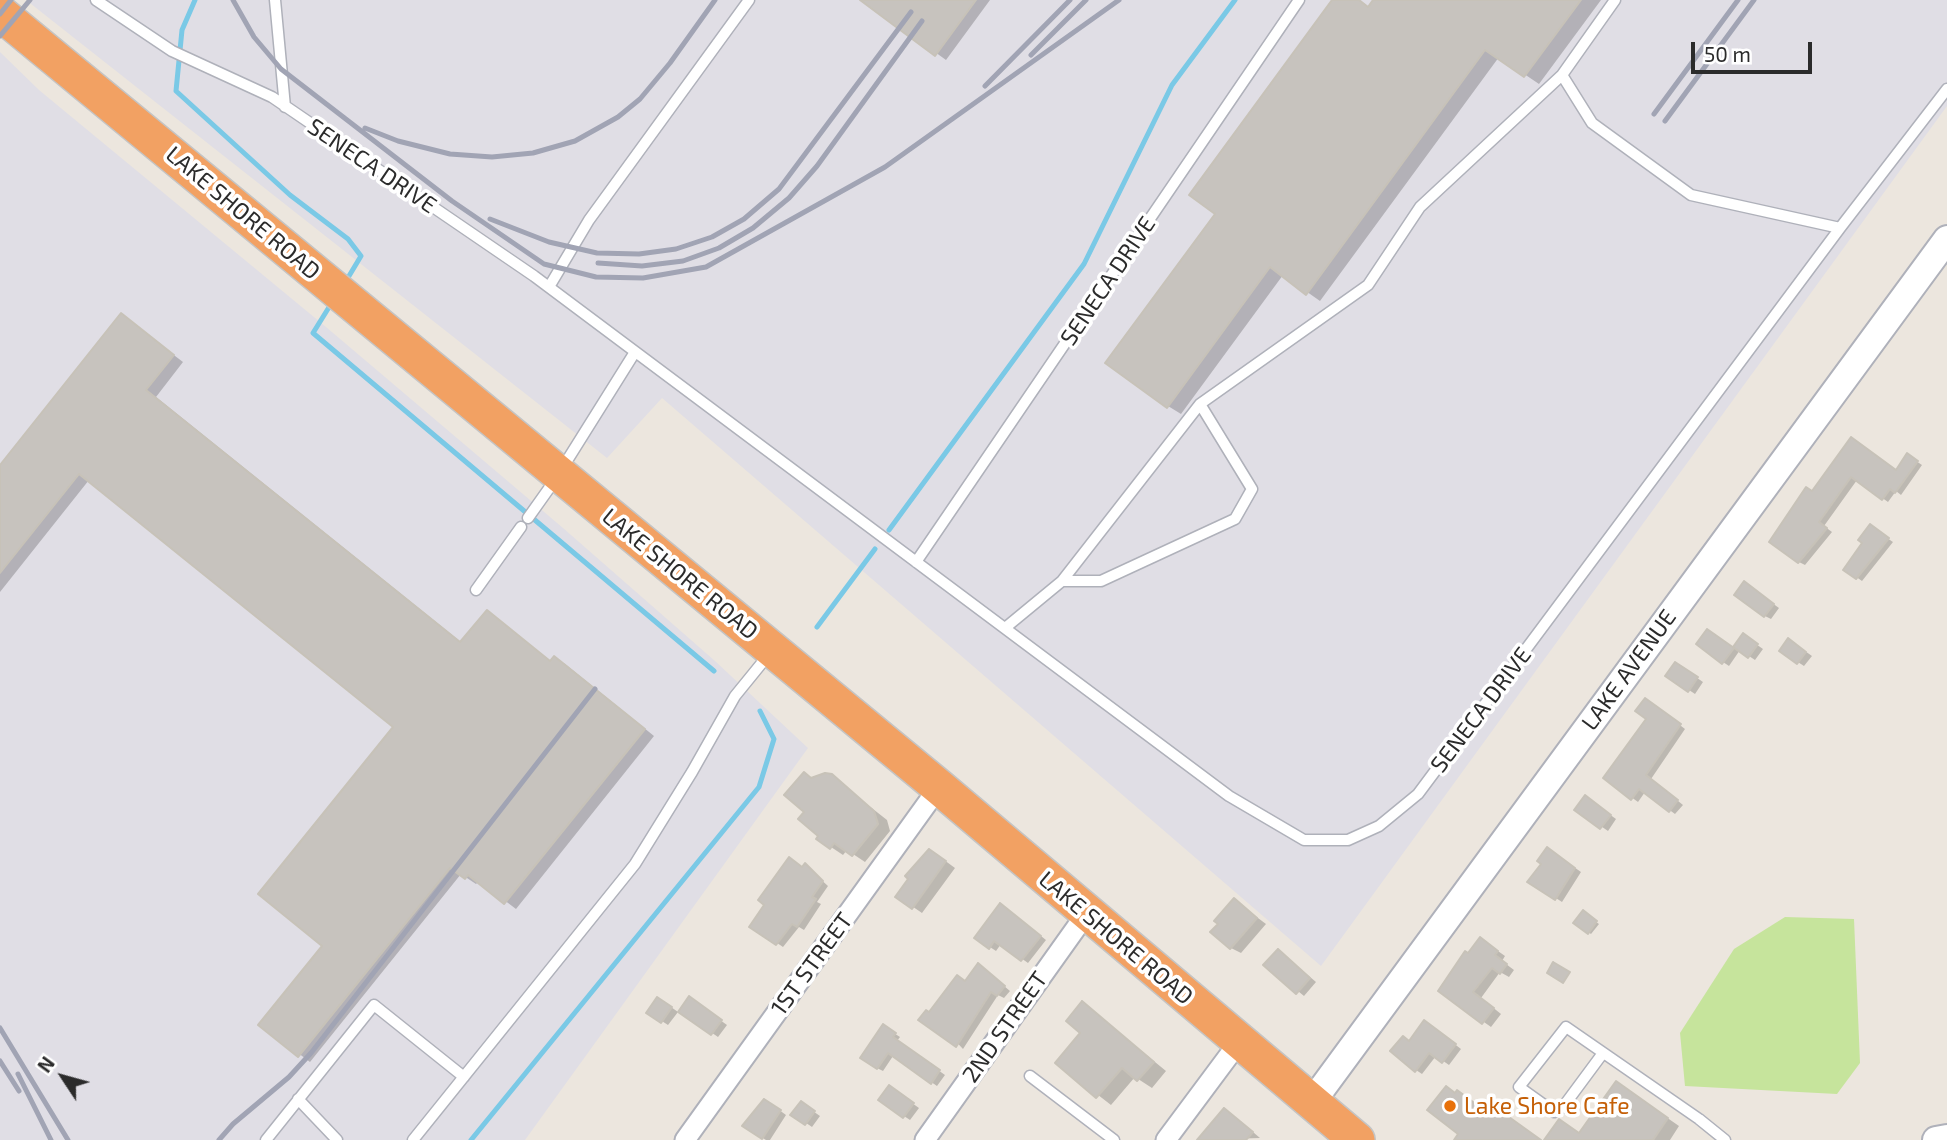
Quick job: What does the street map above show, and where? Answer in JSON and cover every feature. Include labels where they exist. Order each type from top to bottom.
[{"type":"highway","name":"LAKE SHORE ROAD","points":[[0,13],[939,787],[1086,914],[1357,1140]]},
{"type":"street","name":"LAKE AVENUE","points":[[1311,1102],[1947,239]]},
{"type":"street","name":"1ST STREET","points":[[685,1140],[939,787]]},
{"type":"street","name":"2ND STREET","points":[[925,1140],[1086,914]]},
{"type":"street","points":[[1166,1140],[1239,1042]]},
{"type":"street","points":[[1936,1140],[1947,1138]]},
{"type":"lane","name":"SENECA DRIVE","points":[[96,0],[172,51],[285,107],[549,286],[1229,796],[1304,840],[1348,840],[1379,826],[1418,794],[1840,228],[1947,89]]},
{"type":"lane","points":[[275,0],[285,107]]},
{"type":"lane","points":[[549,286],[589,220],[750,0]]},
{"type":"lane","name":"SENECA DRIVE","points":[[916,562],[1299,0]]},
{"type":"lane","points":[[1005,628],[1062,581],[1200,404],[1368,285],[1420,207],[1562,75],[1615,0]]},
{"type":"lane","points":[[1562,75],[1592,123],[1691,195],[1840,228]]},
{"type":"lane","points":[[528,518],[559,474],[635,352]]},
{"type":"lane","points":[[1062,581],[1101,582],[1235,519],[1252,489],[1200,404]]},
{"type":"lane","points":[[476,590],[521,527]]},
{"type":"lane","points":[[413,1140],[635,864],[735,695],[772,650]]},
{"type":"lane","points":[[266,1140],[374,1005],[464,1077]]},
{"type":"lane","points":[[1603,1053],[1563,1107],[1555,1112],[1520,1087],[1566,1027],[1603,1053],[1725,1140]]},
{"type":"lane","points":[[1030,1076],[1114,1140]]},
{"type":"lane","points":[[298,1099],[337,1140]]},
{"type":"shaded area","points":[[26,0],[1947,0],[1947,106],[1321,966],[662,398],[607,458]]},
{"type":"shaded area","points":[[0,52],[39,90],[326,327],[563,528],[715,661],[808,748],[525,1140],[0,1140]]},
{"type":"green space","points":[[1785,917],[1854,919],[1860,1063],[1837,1094],[1685,1086],[1680,1033],[1734,949]]},
{"type":"building","points":[[860,0],[976,0],[935,56]]},
{"type":"building","points":[[1332,0],[1359,0],[1368,7],[1373,0],[1581,0],[1524,77],[1485,50],[1306,295],[1270,267],[1167,408],[1105,363],[1215,214],[1189,195]]},
{"type":"building","points":[[121,313],[174,355],[146,390],[460,642],[487,610],[550,661],[554,656],[645,729],[504,904],[468,875],[465,879],[450,868],[298,1057],[258,1025],[322,946],[258,894],[393,727],[79,474],[0,573],[0,465]]},
{"type":"building","points":[[1851,437],[1896,470],[1907,453],[1918,461],[1895,493],[1890,489],[1882,500],[1851,477],[1819,522],[1827,528],[1798,563],[1769,542],[1806,487],[1812,491]]},
{"type":"building","points":[[1870,524],[1889,538],[1856,579],[1843,570],[1862,543],[1858,540]]},
{"type":"building","points":[[1744,581],[1774,604],[1764,617],[1734,595]]},
{"type":"building","points":[[1707,629],[1734,648],[1722,664],[1696,644]]},
{"type":"building","points":[[1743,633],[1758,644],[1748,658],[1733,647]]},
{"type":"building","points":[[1788,638],[1806,652],[1797,664],[1779,651]]},
{"type":"building","points":[[1675,662],[1698,677],[1688,692],[1665,676]]},
{"type":"building","points":[[1645,698],[1681,724],[1646,775],[1678,800],[1669,812],[1639,789],[1631,800],[1603,778],[1646,719],[1635,711]]},
{"type":"building","points":[[804,772],[811,778],[825,773],[832,774],[874,811],[878,824],[852,856],[834,843],[830,849],[816,839],[818,836],[798,819],[804,812],[784,795]]},
{"type":"building","points":[[1585,795],[1611,815],[1600,829],[1574,810]]},
{"type":"building","points":[[1547,847],[1575,868],[1555,900],[1527,882],[1541,864],[1537,861]]},
{"type":"building","points":[[929,849],[946,861],[912,909],[895,897],[908,879],[905,876]]},
{"type":"building","points":[[789,857],[802,867],[805,863],[823,881],[812,897],[816,899],[797,927],[792,924],[776,945],[749,927],[764,905],[758,900]]},
{"type":"building","points":[[1234,898],[1257,918],[1230,949],[1210,932],[1218,924],[1214,921]]},
{"type":"building","points":[[1000,903],[1041,936],[1021,961],[994,941],[989,949],[974,938]]},
{"type":"building","points":[[1583,910],[1597,921],[1588,934],[1573,923]]},
{"type":"building","points":[[1480,937],[1498,951],[1495,955],[1507,964],[1500,974],[1492,968],[1473,992],[1494,1008],[1482,1024],[1438,991],[1465,951],[1468,953]]},
{"type":"building","points":[[1278,949],[1310,978],[1296,994],[1263,965]]},
{"type":"building","points":[[1553,962],[1570,972],[1563,983],[1547,973]]},
{"type":"building","points":[[978,963],[1005,986],[997,996],[991,992],[956,1047],[918,1020],[926,1010],[929,1012],[957,975],[965,981]]},
{"type":"building","points":[[689,996],[722,1020],[711,1035],[678,1012]]},
{"type":"building","points":[[657,997],[672,1007],[661,1023],[646,1013]]},
{"type":"building","points":[[1082,1001],[1154,1062],[1137,1081],[1122,1068],[1096,1098],[1055,1063],[1080,1033],[1066,1021]]},
{"type":"building","points":[[1424,1020],[1456,1044],[1442,1063],[1429,1053],[1415,1072],[1390,1051],[1403,1036],[1409,1041]]},
{"type":"building","points":[[883,1024],[896,1033],[893,1037],[940,1070],[931,1084],[888,1053],[877,1069],[860,1058]]},
{"type":"building","points":[[1616,1081],[1668,1118],[1653,1140],[1544,1140],[1559,1119],[1579,1133]]},
{"type":"building","points":[[889,1085],[914,1103],[903,1118],[878,1100]]},
{"type":"building","points":[[1446,1086],[1455,1093],[1457,1090],[1489,1114],[1495,1107],[1541,1140],[1454,1140],[1458,1134],[1427,1110]]},
{"type":"building","points":[[764,1099],[781,1110],[762,1139],[742,1126]]},
{"type":"building","points":[[801,1101],[815,1111],[805,1125],[790,1115]]},
{"type":"building","points":[[1224,1108],[1253,1132],[1246,1140],[1197,1140]]},
{"type":"waterway","points":[[195,0],[182,30],[176,91],[290,195],[348,239],[361,256],[346,281]]},
{"type":"waterway","points":[[889,530],[1084,264],[1172,85],[1235,0]]},
{"type":"waterway","points":[[331,304],[313,333],[714,671]]},
{"type":"waterway","points":[[817,627],[875,549]]},
{"type":"waterway","points":[[471,1140],[759,787],[774,739],[760,711]]},
{"type":"railway","points":[[0,14],[11,0]]},
{"type":"railway","points":[[0,36],[30,0]]},
{"type":"railway","points":[[233,0],[254,37],[281,69],[452,201],[544,264],[596,277],[643,278],[706,267],[885,167],[1119,0]]},
{"type":"railway","points":[[365,128],[398,141],[450,154],[492,157],[533,153],[575,141],[618,117],[640,99],[670,63],[715,0]]},
{"type":"railway","points":[[985,86],[1070,0]]},
{"type":"railway","points":[[1031,55],[1086,0]]},
{"type":"railway","points":[[1654,114],[1738,0]]},
{"type":"railway","points":[[1665,121],[1754,0]]},
{"type":"railway","points":[[490,219],[549,242],[597,253],[639,254],[676,249],[712,237],[744,219],[779,189],[911,12]]},
{"type":"railway","points":[[598,263],[642,266],[683,261],[719,248],[753,228],[789,198],[817,166],[922,21]]},
{"type":"railway","points":[[219,1140],[233,1124],[289,1077],[311,1053],[595,689]]},
{"type":"railway","points":[[0,1028],[68,1140]]},
{"type":"railway","points":[[0,1061],[19,1091]]},
{"type":"railway","points":[[18,1074],[51,1140]]},
{"type":"place","name":"Lake Shore Cafe","points":[[1450,1106]]}]
